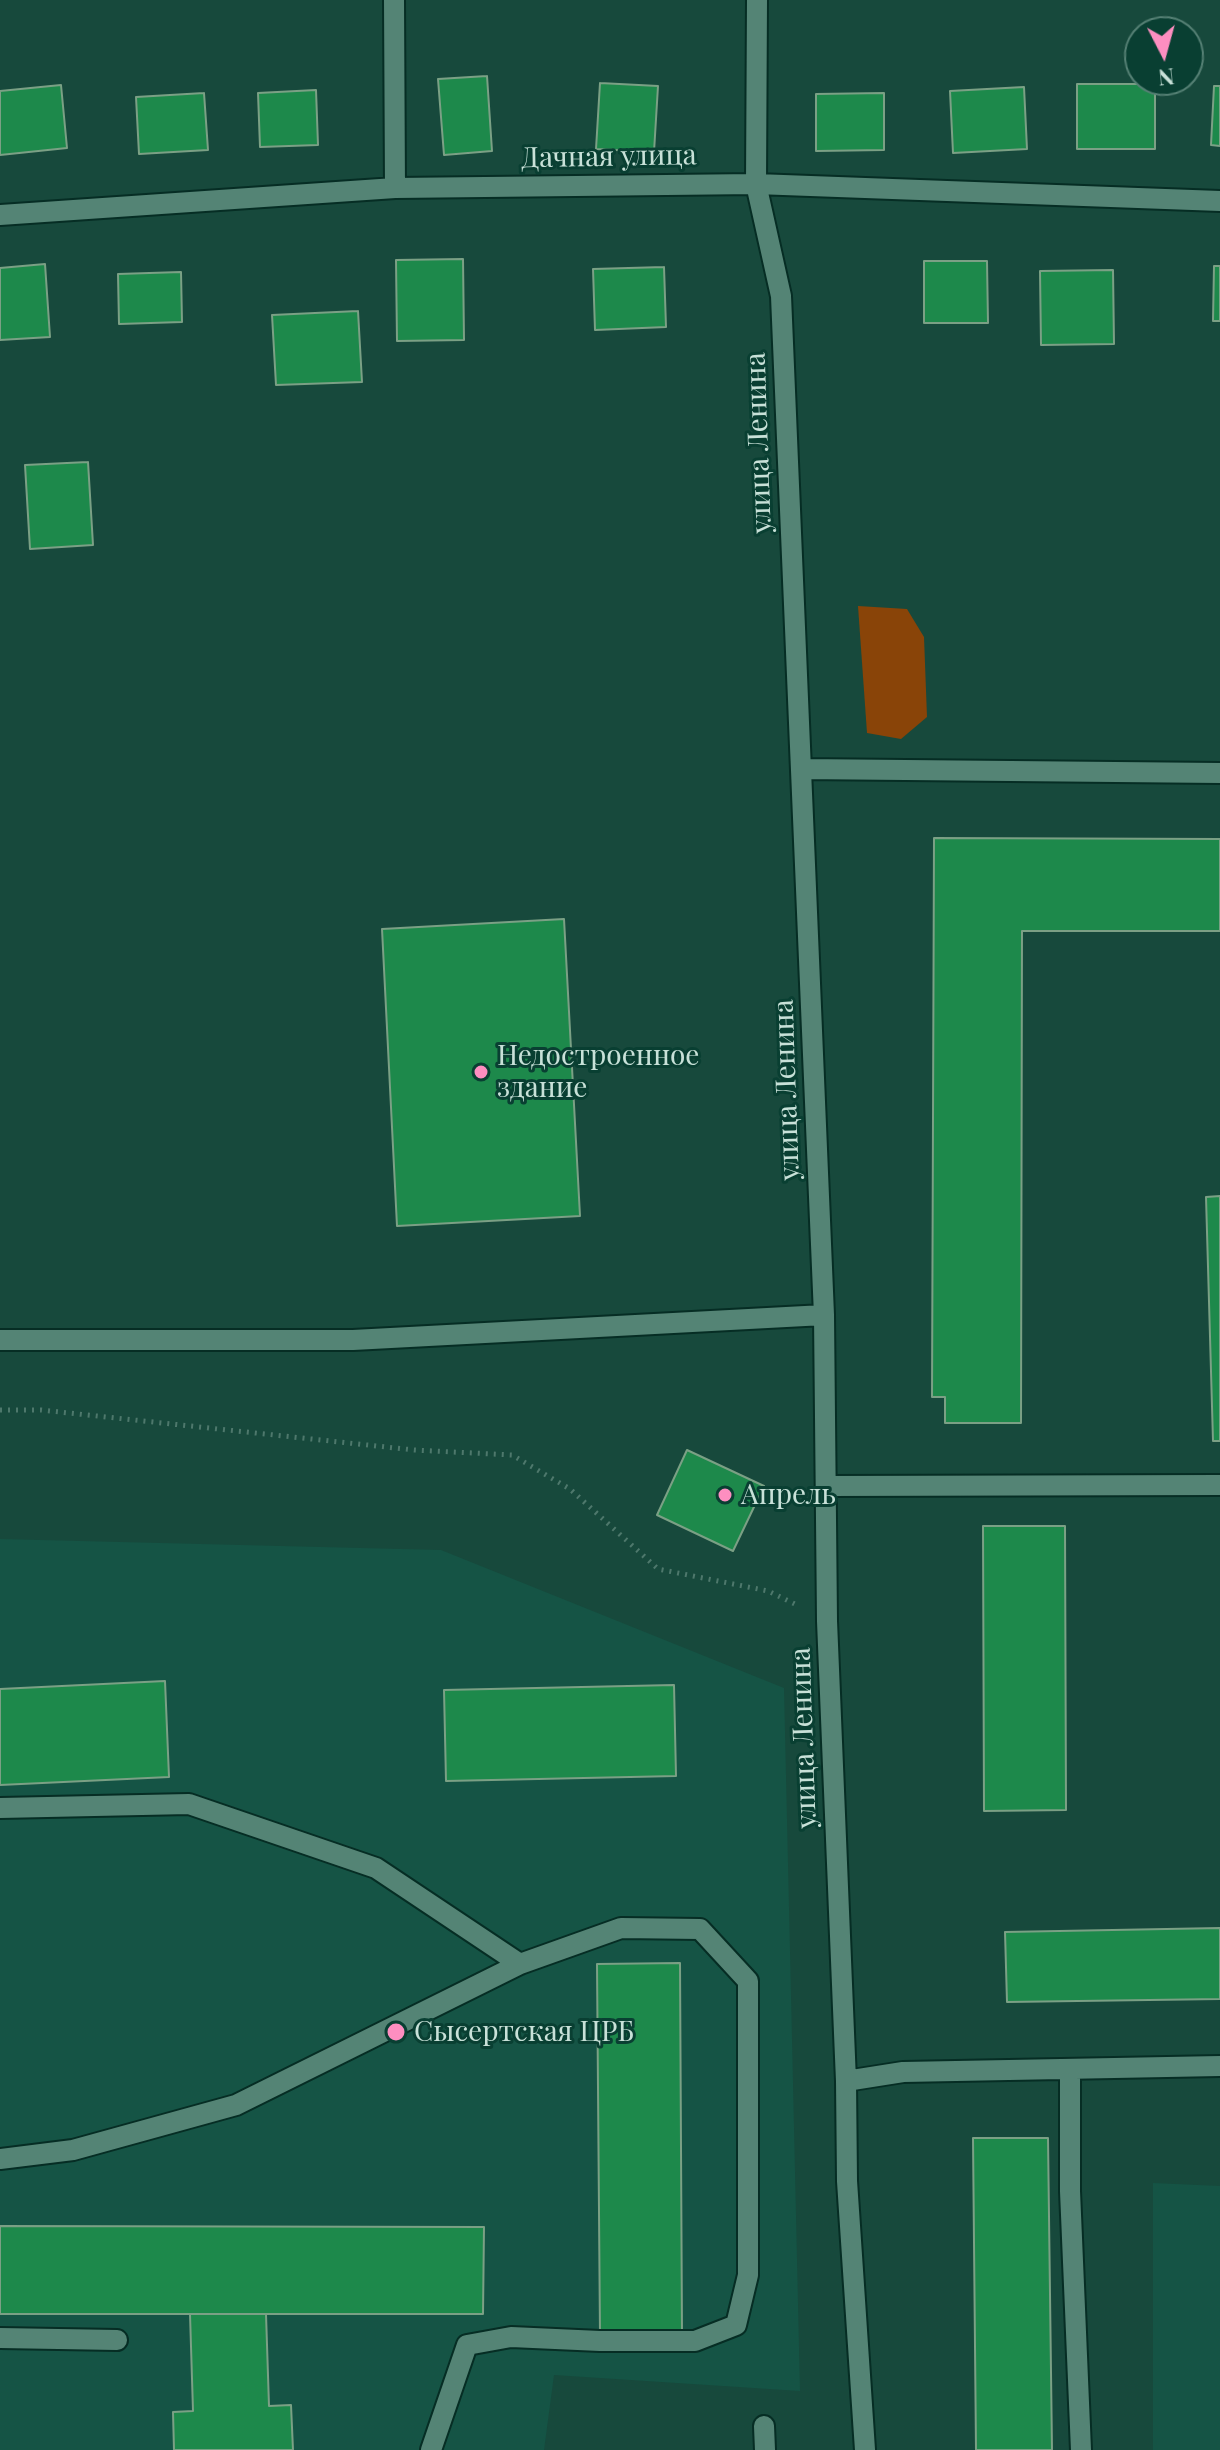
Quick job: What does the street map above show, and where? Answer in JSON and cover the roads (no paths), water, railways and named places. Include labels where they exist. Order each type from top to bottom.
[{"type":"street","points":[[394,0],[395,188]]},
{"type":"street","name":"улица Ленина","points":[[757,0],[756,184],[781,296],[824,1315],[827,1621],[846,2081],[847,2181],[865,2450]]},
{"type":"street","name":"Дачная улица","points":[[0,215],[395,188],[756,184],[1220,201]]},
{"type":"street","points":[[801,769],[1220,773]]},
{"type":"street","points":[[0,1340],[353,1340],[824,1315]]},
{"type":"street","points":[[827,1486],[1220,1485]]},
{"type":"street","points":[[0,1808],[189,1804],[376,1868],[520,1964]]},
{"type":"street","points":[[0,2159],[73,2150],[236,2105],[520,1964],[621,1928],[700,1929],[748,1981],[748,2275],[736,2325],[695,2341],[511,2337],[467,2345],[431,2450]]},
{"type":"street","points":[[846,2081],[903,2072],[1220,2066]]},
{"type":"street","points":[[1070,2069],[1070,2191],[1081,2450]]},
{"type":"street","points":[[0,2338],[117,2340]]},
{"type":"street","points":[[764,2426],[765,2450]]},
{"type":"place","name":"Недостроенное здание","points":[[481,1072]]},
{"type":"place","name":"Апрель","points":[[725,1495]]},
{"type":"place","name":"Сысертская ЦРБ","points":[[396,2032]]}]
